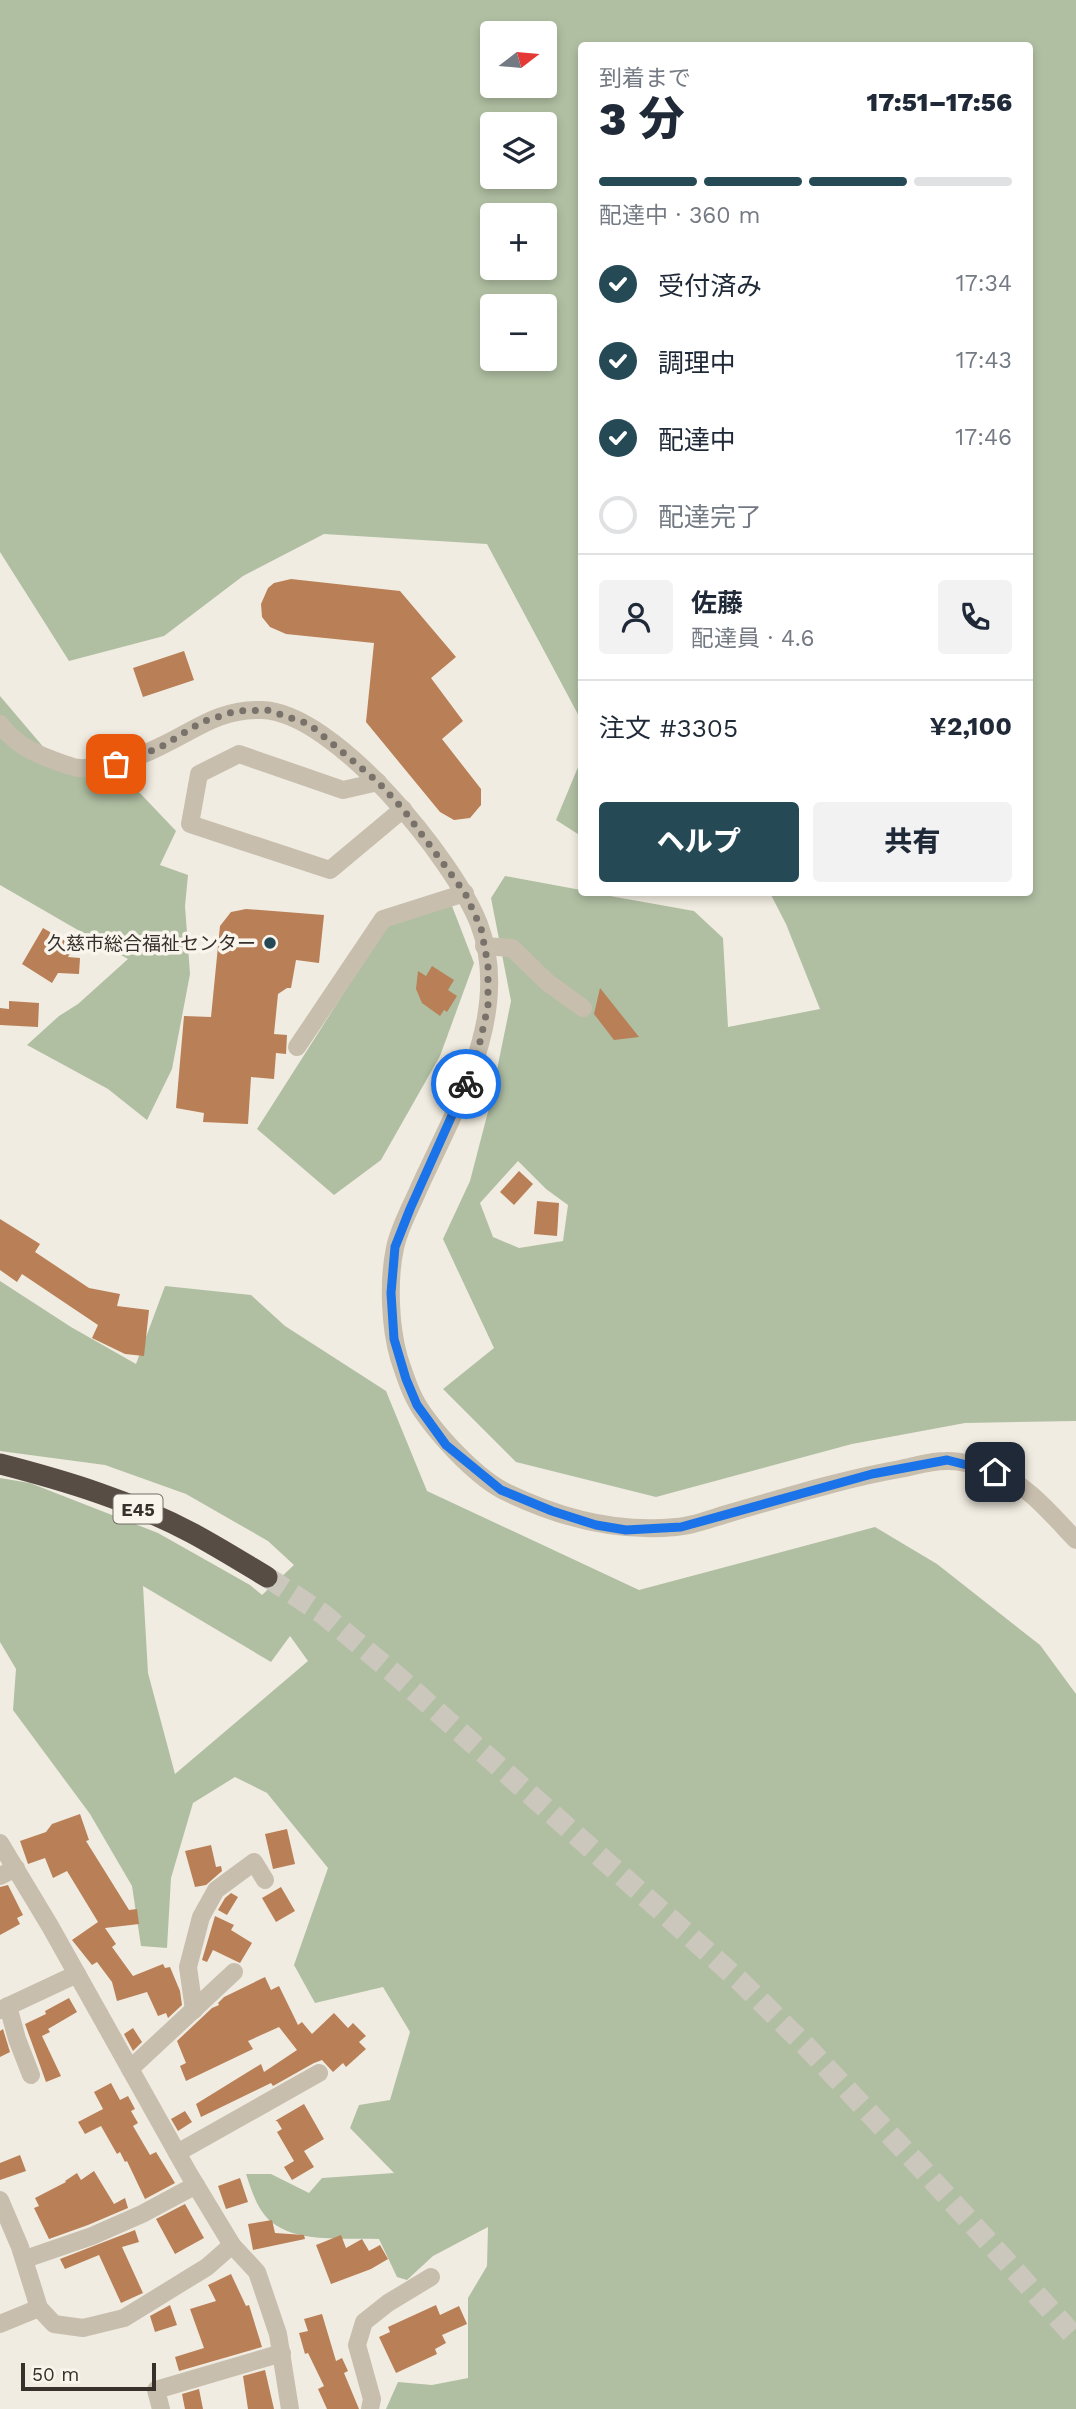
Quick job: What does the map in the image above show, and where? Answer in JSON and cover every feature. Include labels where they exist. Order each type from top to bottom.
[{"type":"highway","name":"E45","points":[[0,1464],[57,1479],[128,1504],[191,1532],[267,1577]]},
{"type":"street","points":[[0,724],[12,740],[46,758],[80,769],[116,764],[159,748],[202,722],[236,711],[267,710],[309,724],[378,782],[403,809],[465,893],[481,928],[488,965],[488,1006],[479,1046],[462,1093],[395,1247],[392,1282],[394,1339],[417,1405],[446,1445],[501,1490],[596,1525],[626,1530],[681,1527],[872,1474],[947,1460],[995,1472],[1028,1491],[1076,1540]]},
{"type":"street","points":[[378,782],[343,790],[239,754],[199,774],[190,824],[330,870],[403,809]]},
{"type":"street","points":[[298,1047],[383,919],[465,893]]},
{"type":"street","points":[[484,946],[512,948],[547,982],[583,1008]]},
{"type":"street","points":[[0,1843],[8,1872],[77,1975],[232,2245],[257,2272],[278,2334],[290,2409]]},
{"type":"street","points":[[194,2010],[188,1967],[201,1917],[215,1889],[254,1862],[265,1880]]},
{"type":"street","points":[[130,2069],[234,1972]]},
{"type":"street","points":[[31,2075],[4,2008],[77,1975]]},
{"type":"street","points":[[177,2153],[319,2073]]},
{"type":"street","points":[[34,2256],[92,2236],[114,2224],[142,2214],[196,2185]]},
{"type":"street","points":[[0,2200],[20,2247],[39,2308],[54,2324],[83,2328],[124,2318],[207,2267],[232,2245]]},
{"type":"street","points":[[370,2409],[372,2399],[357,2345],[364,2322],[388,2303],[431,2277]]},
{"type":"street","points":[[0,2324],[39,2308]]},
{"type":"street","points":[[162,2409],[156,2390],[282,2353]]},
{"type":"green space","points":[[0,0],[1076,0],[1076,1421],[965,1423],[852,1444],[656,1497],[516,1462],[443,1389],[494,1348],[443,1239],[470,1181],[490,1104],[511,1001],[491,898],[505,876],[578,889],[578,896],[610,896],[694,911],[723,938],[728,1027],[820,1009],[786,924],[772,896],[1033,896],[1033,42],[578,42],[578,714],[487,544],[324,534],[243,576],[164,636],[69,661],[0,552]],"holes":[[[518,1161],[546,1189],[568,1205],[563,1241],[519,1248],[493,1237],[480,1203]]]},
{"type":"green space","points":[[0,696],[45,749],[138,791],[176,831],[160,865],[188,875],[185,906],[190,974],[172,1069],[147,1120],[108,1089],[27,1045],[128,959],[0,885]]},
{"type":"green space","points":[[578,767],[578,834],[556,820]]},
{"type":"green space","points":[[452,906],[474,963],[440,1056],[381,1160],[334,1195],[257,1129],[387,925]]},
{"type":"green space","points":[[0,1281],[71,1327],[136,1364],[165,1286],[251,1295],[285,1326],[386,1391],[427,1491],[639,1590],[875,1527],[937,1564],[1040,1645],[1076,1694],[1076,2409],[386,2409],[398,2382],[432,2385],[468,2378],[468,2298],[487,2266],[488,2227],[433,2256],[407,2280],[397,2277],[379,2239],[314,2237],[298,2234],[271,2222],[261,2210],[246,2174],[271,2174],[309,2193],[322,2178],[394,2173],[350,2128],[359,2105],[390,2100],[410,2032],[383,1987],[315,2003],[294,1965],[328,1868],[267,1793],[235,1777],[193,1803],[171,1878],[167,1948],[141,1946],[132,1886],[90,1814],[13,1710],[16,1669],[0,1642],[0,1478],[30,1483],[158,1533],[250,1585],[262,1595],[294,1565],[268,1541],[186,1494],[105,1465],[0,1451]],"holes":[[[143,1586],[271,1662],[290,1636],[308,1661],[175,1774],[148,1673]]]},
{"type":"building","points":[[291,579],[400,591],[456,657],[431,678],[463,721],[442,739],[481,789],[481,805],[470,818],[454,820],[440,812],[366,722],[374,643],[286,634],[270,627],[262,617],[261,604],[268,588],[274,583]]},
{"type":"building","points":[[184,651],[194,680],[143,697],[133,668]]},
{"type":"building","points":[[246,909],[324,915],[319,963],[296,960],[291,988],[278,994],[274,1034],[287,1035],[286,1054],[276,1053],[274,1079],[251,1077],[248,1124],[203,1122],[204,1113],[176,1108],[184,1016],[211,1017],[220,926],[231,912]]},
{"type":"building","points":[[43,928],[74,946],[68,957],[80,958],[79,974],[58,973],[52,983],[22,964]]},
{"type":"building","points":[[432,966],[454,980],[448,990],[457,996],[447,1012],[444,1010],[440,1016],[422,1003],[416,989],[418,971],[426,976]]},
{"type":"building","points":[[600,988],[639,1037],[614,1040],[594,1014]]},
{"type":"building","points":[[9,1001],[39,1003],[38,1027],[0,1025],[0,1008],[9,1009]]},
{"type":"building","points":[[519,1171],[533,1184],[514,1205],[500,1192]]},
{"type":"building","points":[[537,1201],[559,1203],[557,1236],[534,1234]]},
{"type":"building","points":[[0,1219],[40,1244],[35,1252],[89,1288],[120,1294],[117,1306],[149,1310],[144,1356],[125,1354],[92,1338],[98,1325],[22,1274],[17,1282],[0,1270]]},
{"type":"building","points":[[80,1814],[89,1840],[86,1841],[129,1910],[137,1909],[139,1924],[105,1928],[116,1944],[112,1947],[133,1976],[163,1964],[165,1968],[170,1967],[180,1991],[182,2005],[168,2018],[166,2013],[158,2016],[147,1992],[117,2001],[112,1982],[97,1962],[92,1965],[72,1940],[98,1922],[67,1871],[53,1878],[45,1858],[28,1864],[20,1841],[46,1832],[52,1824]]},
{"type":"building","points":[[287,1829],[295,1864],[273,1869],[265,1834]]},
{"type":"building","points":[[211,1845],[216,1867],[221,1866],[222,1871],[206,1885],[195,1887],[185,1851]]},
{"type":"building","points":[[8,1885],[23,1915],[17,1918],[20,1924],[0,1935],[0,1887]]},
{"type":"building","points":[[281,1887],[295,1911],[276,1922],[262,1898]]},
{"type":"building","points":[[231,1893],[238,1897],[227,1915],[218,1910]]},
{"type":"building","points":[[215,1916],[234,1925],[231,1930],[252,1943],[240,1963],[213,1950],[207,1962],[202,1960]]},
{"type":"building","points":[[265,1977],[271,1990],[279,1986],[298,2025],[302,2022],[312,2034],[334,2013],[348,2028],[353,2023],[366,2036],[359,2042],[366,2049],[346,2067],[343,2063],[333,2072],[322,2060],[273,2086],[271,2083],[201,2117],[196,2104],[261,2064],[264,2072],[297,2050],[279,2027],[248,2041],[253,2049],[186,2081],[180,2066],[186,2063],[177,2041],[212,2008],[219,2005],[224,1997]]},
{"type":"building","points":[[69,1998],[77,2012],[48,2029],[50,2032],[42,2036],[61,2076],[46,2082],[25,2024]]},
{"type":"building","points":[[133,2028],[142,2042],[133,2051],[124,2034]]},
{"type":"building","points":[[3,2029],[10,2052],[0,2057],[0,2031]]},
{"type":"building","points":[[111,2083],[120,2100],[128,2096],[135,2109],[131,2111],[138,2123],[133,2126],[150,2155],[156,2152],[175,2183],[145,2199],[127,2161],[125,2162],[120,2152],[117,2154],[101,2126],[85,2134],[78,2122],[103,2109],[94,2092]]},
{"type":"building","points":[[304,2104],[324,2139],[304,2151],[314,2167],[292,2180],[284,2167],[294,2161],[277,2132],[282,2129],[275,2121]]},
{"type":"building","points":[[185,2111],[192,2122],[178,2131],[171,2119]]},
{"type":"building","points":[[20,2155],[26,2171],[0,2180],[0,2163]]},
{"type":"building","points":[[94,2171],[114,2204],[125,2198],[128,2208],[49,2239],[34,2208],[39,2206],[35,2198],[66,2182],[77,2173],[81,2180]]},
{"type":"building","points":[[240,2178],[248,2202],[226,2209],[218,2186]]},
{"type":"building","points":[[185,2204],[204,2238],[175,2254],[156,2219]]},
{"type":"building","points":[[272,2220],[275,2233],[304,2235],[305,2239],[253,2250],[248,2224]]},
{"type":"building","points":[[135,2230],[139,2242],[122,2247],[143,2293],[121,2303],[99,2255],[65,2269],[60,2259]]},
{"type":"building","points":[[341,2235],[346,2248],[362,2239],[369,2251],[380,2245],[388,2259],[371,2269],[331,2284],[316,2245]]},
{"type":"building","points":[[231,2274],[246,2306],[249,2305],[262,2347],[179,2371],[175,2357],[204,2348],[190,2309],[216,2301],[208,2285]]},
{"type":"building","points":[[170,2305],[177,2325],[155,2332],[150,2316]]},
{"type":"building","points":[[436,2305],[440,2315],[459,2306],[467,2324],[442,2335],[446,2343],[435,2349],[437,2354],[396,2373],[379,2337],[390,2332],[388,2327]]},
{"type":"building","points":[[322,2314],[336,2361],[342,2358],[348,2371],[344,2373],[359,2409],[327,2409],[318,2389],[324,2386],[308,2353],[305,2354],[299,2333],[308,2331],[304,2319]]},
{"type":"building","points":[[265,2370],[274,2409],[248,2409],[243,2376]]},
{"type":"building","points":[[199,2389],[203,2409],[185,2409],[182,2394]]},
{"type":"tunnel","points":[[267,1577],[323,1614],[397,1676],[739,1980],[806,2046],[925,2172],[1076,2338]]},
{"type":"way so far","points":[[116,764],[159,748],[202,722],[236,711],[267,710],[309,724],[378,782],[403,809],[465,893],[481,928],[488,965],[488,1006],[479,1046],[466,1084]]},
{"type":"place","name":"久慈市総合福祉センター","points":[[270,943]]},
{"type":"route","points":[[466,1084],[395,1247],[391,1293],[394,1339],[417,1405],[446,1445],[501,1490],[552,1511],[596,1525],[626,1530],[681,1527],[872,1474],[947,1460],[995,1472]]}]
